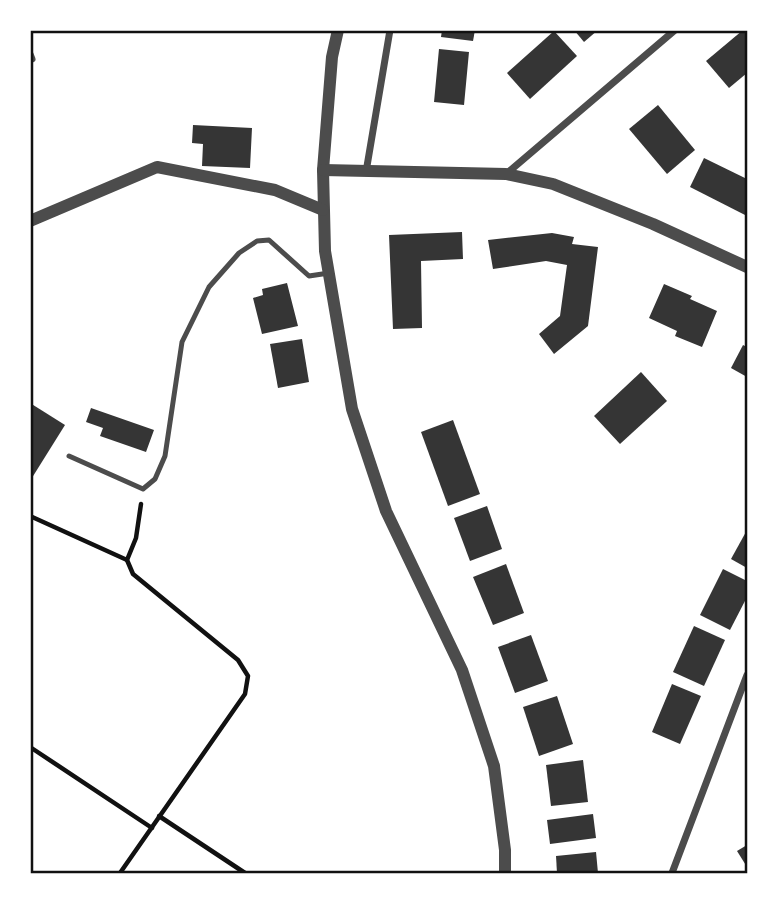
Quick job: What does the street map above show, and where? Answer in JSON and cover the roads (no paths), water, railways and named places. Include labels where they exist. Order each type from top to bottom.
[{"type":"street","points":[[338,30],[332,57],[323,170],[323,210],[325,251],[352,409],[382,498],[462,670],[494,766],[505,850],[505,873]]},
{"type":"street","points":[[366,172],[390,30]]},
{"type":"street","points":[[506,174],[675,30]]},
{"type":"street","points":[[30,220],[157,167],[275,190],[323,210]]},
{"type":"street","points":[[323,170],[506,174],[552,184],[653,224],[747,267]]},
{"type":"street","points":[[672,873],[747,675]]},
{"type":"lane","points":[[69,456],[143,489],[155,479],[165,456],[182,342],[209,287],[239,253],[257,242],[270,240],[309,276],[329,273]]}]
